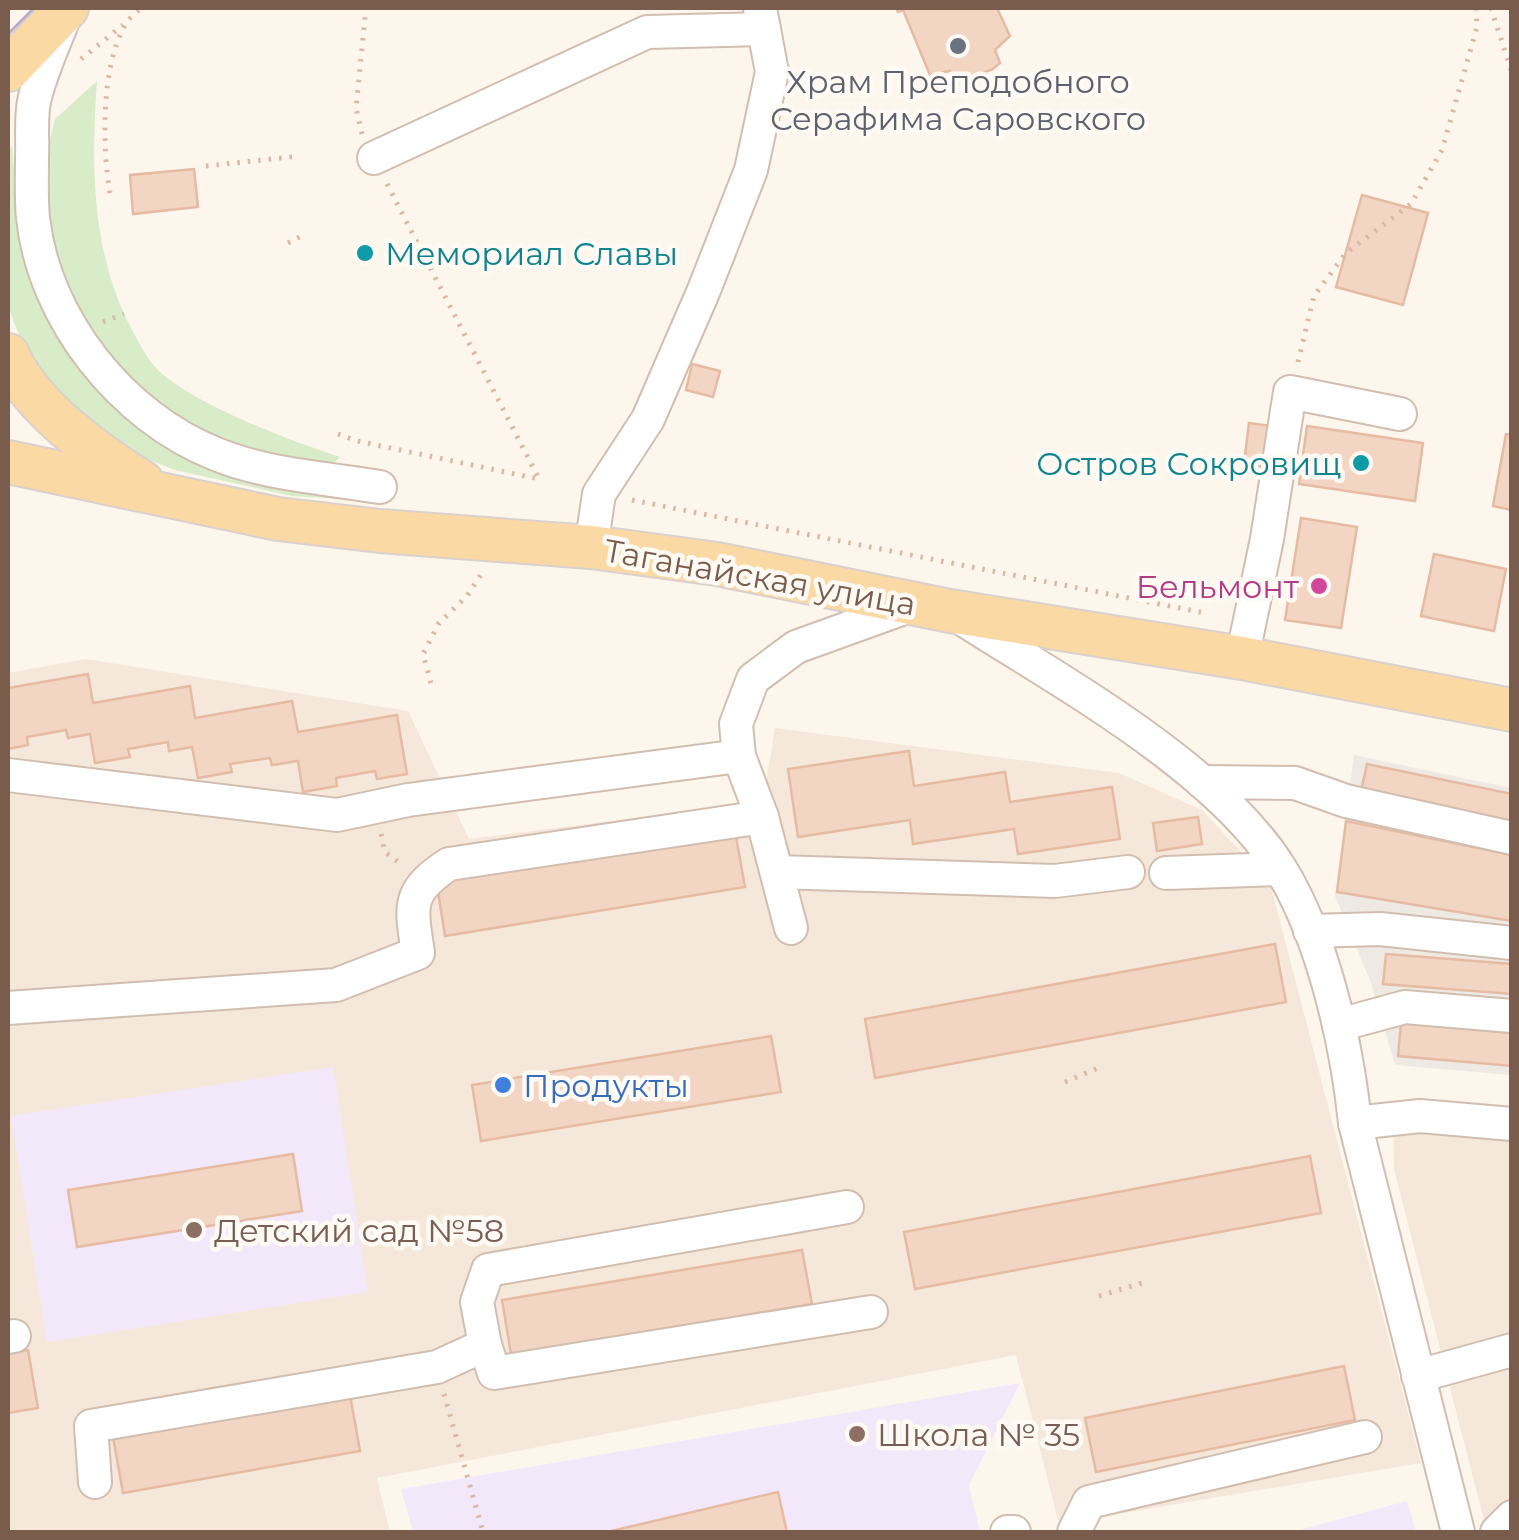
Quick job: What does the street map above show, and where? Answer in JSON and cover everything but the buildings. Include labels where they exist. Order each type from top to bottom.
[{"type":"main road","points":[[8,70],[53,22]]},
{"type":"main road","points":[[8,106],[53,22]]},
{"type":"main road","points":[[8,355],[12,366],[57,419],[105,458],[159,492]]},
{"type":"main road","name":"Таганайская улица","points":[[8,462],[278,519],[592,547],[717,564],[932,607],[1242,658],[1512,710]]},
{"type":"street","points":[[374,158],[647,32],[762,18],[772,72],[750,170],[648,419],[600,494],[592,547]]},
{"type":"street","points":[[53,22],[34,100],[33,219],[47,279],[76,334],[110,380],[145,414],[177,436],[218,455],[262,468],[380,486]]},
{"type":"street","points":[[1242,658],[1267,539],[1290,392],[1400,414]]},
{"type":"street","points":[[791,928],[762,817],[739,756],[736,724],[753,679],[796,647],[932,607],[1120,720],[1202,782],[1246,826],[1280,869],[1310,930],[1339,1025],[1348,1062],[1354,1123],[1458,1532]]},
{"type":"street","points":[[8,775],[337,814],[739,756]]},
{"type":"street","points":[[1202,782],[1295,783],[1346,801],[1512,838]]},
{"type":"street","points":[[8,1008],[336,985],[418,953],[412,910],[423,881],[449,864],[762,817]]},
{"type":"street","points":[[1166,872],[1280,869]]},
{"type":"street","points":[[777,872],[1054,881],[1128,872]]},
{"type":"street","points":[[1310,930],[1380,929],[1512,942]]},
{"type":"street","points":[[1339,1025],[1405,1008],[1512,1016]]},
{"type":"street","points":[[1354,1123],[1420,1116],[1512,1124]]},
{"type":"street","points":[[848,1207],[488,1270],[478,1302],[485,1345],[494,1373],[870,1312]]},
{"type":"street","points":[[95,1482],[91,1426],[436,1368],[485,1345]]},
{"type":"street","points":[[1418,1376],[1512,1350]]},
{"type":"street","points":[[1074,1532],[1089,1502],[1364,1436]]},
{"type":"street","points":[[1497,1532],[1512,1517]]},
{"type":"path","points":[[110,193],[105,164],[111,62],[126,24],[141,8]]},
{"type":"path","points":[[1290,392],[1314,296],[1346,253],[1410,204],[1442,150],[1476,27],[1476,8]]},
{"type":"path","points":[[1490,8],[1512,73]]},
{"type":"path","points":[[206,166],[300,156]]},
{"type":"path","points":[[288,244],[306,234]]},
{"type":"path","points":[[338,434],[540,479],[412,237]]},
{"type":"path","points":[[600,494],[1183,609]]},
{"type":"path","points":[[431,683],[423,654],[439,623],[468,596],[487,564]]},
{"type":"path","points":[[375,806],[385,852],[423,881]]},
{"type":"path","points":[[1065,1082],[1103,1066]]},
{"type":"path","points":[[1099,1296],[1142,1283]]},
{"type":"path","points":[[436,1368],[483,1532]]},
{"type":"shaded area","points":[[86,659],[408,711],[469,839],[763,802],[775,728],[1119,773],[1202,810],[1270,883],[1421,1463],[1059,1524],[1016,1355],[377,1478],[390,1532],[8,1532],[8,673]]},
{"type":"shaded area","points":[[1354,755],[1511,788],[1511,1075],[1395,1065],[1371,983],[1335,896]]},
{"type":"shaded area","name":"Детский сад №58","points":[[333,1067],[368,1292],[47,1342],[11,1116]]},
{"type":"shaded area","points":[[1393,1101],[1511,1108],[1511,1532],[1487,1532],[1394,1169]]},
{"type":"shaded area","name":"Школа № 35","points":[[1020,1383],[969,1485],[980,1532],[413,1532],[401,1489]]},
{"type":"shaded area","points":[[1407,1501],[1416,1532],[1292,1532]]},
{"type":"green space","points":[[97,81],[94,144],[101,238],[118,299],[144,352],[160,372],[198,398],[271,432],[340,457],[332,465],[219,447],[129,386],[81,319],[54,255],[44,207],[45,160],[55,119]]},
{"type":"green space","points":[[12,145],[18,221],[74,354],[276,479],[395,502],[292,496],[175,470],[129,452],[94,432],[41,374],[8,307],[8,152]]},
{"type":"tram line","points":[[8,34],[34,8]]},
{"type":"place","name":"Храм Преподобного Серафима Саровского","points":[[958,46]]},
{"type":"place","name":"Мемориал Славы","points":[[365,253]]},
{"type":"place","name":"Остров Сокровищ","points":[[1361,463]]},
{"type":"place","name":"Бельмонт","points":[[1319,586]]},
{"type":"place","name":"Продукты","points":[[503,1085]]},
{"type":"place","name":"Детский сад №58","points":[[194,1230]]},
{"type":"place","name":"Школа № 35","points":[[857,1434]]}]
